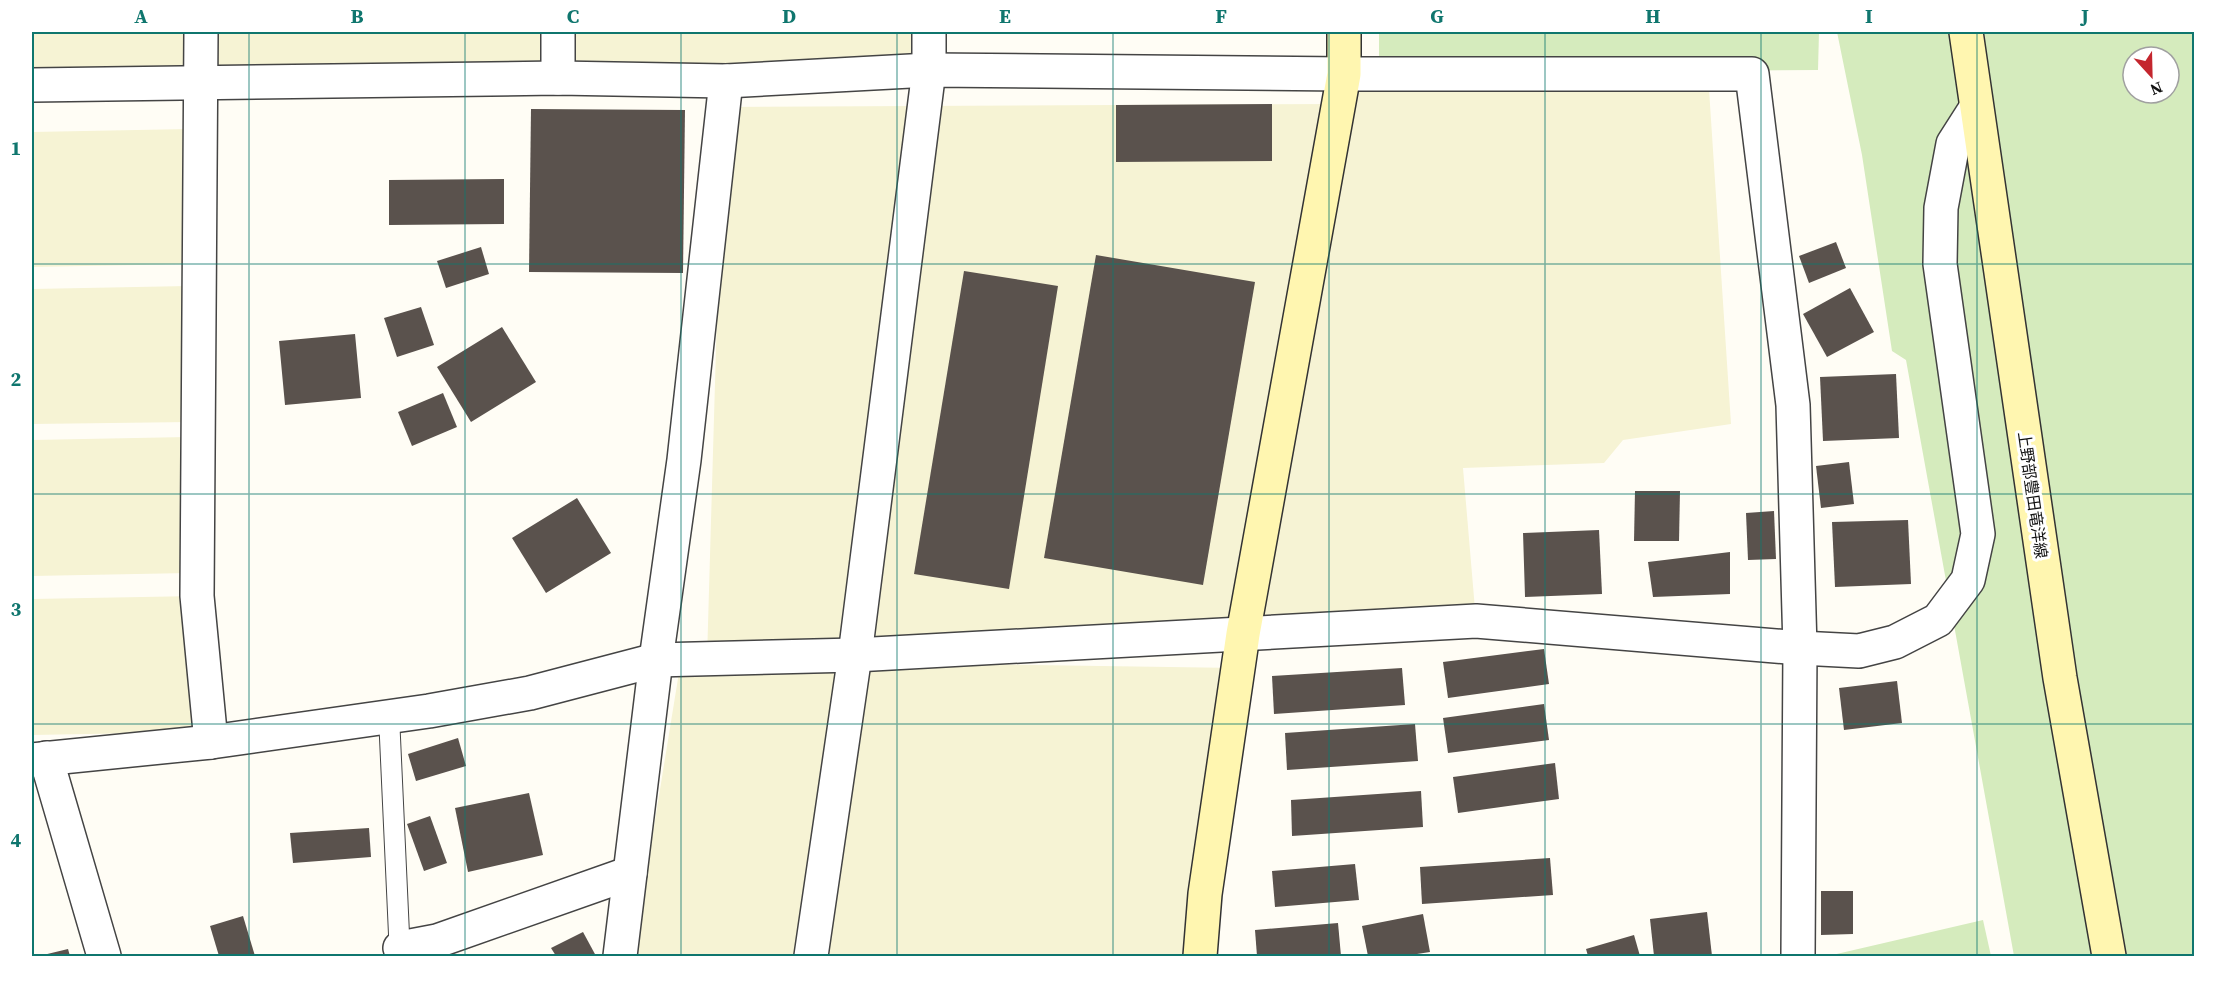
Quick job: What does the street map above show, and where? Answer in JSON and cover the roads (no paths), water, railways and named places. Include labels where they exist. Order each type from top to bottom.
[{"type":"street","points":[[201,32],[197,596],[211,742]]},
{"type":"street","points":[[558,32],[558,78]]},
{"type":"street","points":[[811,957],[855,655],[929,70],[929,32]]},
{"type":"street","points":[[1200,957],[1204,894],[1243,634],[1344,74],[1344,32]]},
{"type":"street","name":"上野部豊田竜洋線","points":[[1966,32],[2060,678],[2109,957]]},
{"type":"street","points":[[32,85],[558,78],[726,81],[929,70],[1344,74],[1752,74],[1793,405],[1800,648],[1798,957]]},
{"type":"street","points":[[620,957],[656,660],[684,460],[726,81]]},
{"type":"street","points":[[104,957],[39,759],[211,742],[389,716],[530,693],[656,660],[855,655],[1476,621],[1859,651],[1895,642],[1938,620],[1968,580],[1978,534],[1940,253],[1941,207],[1953,144],[1976,108]]},
{"type":"street","points":[[400,952],[630,873]]},
{"type":"lane","points":[[389,716],[400,952]]}]
